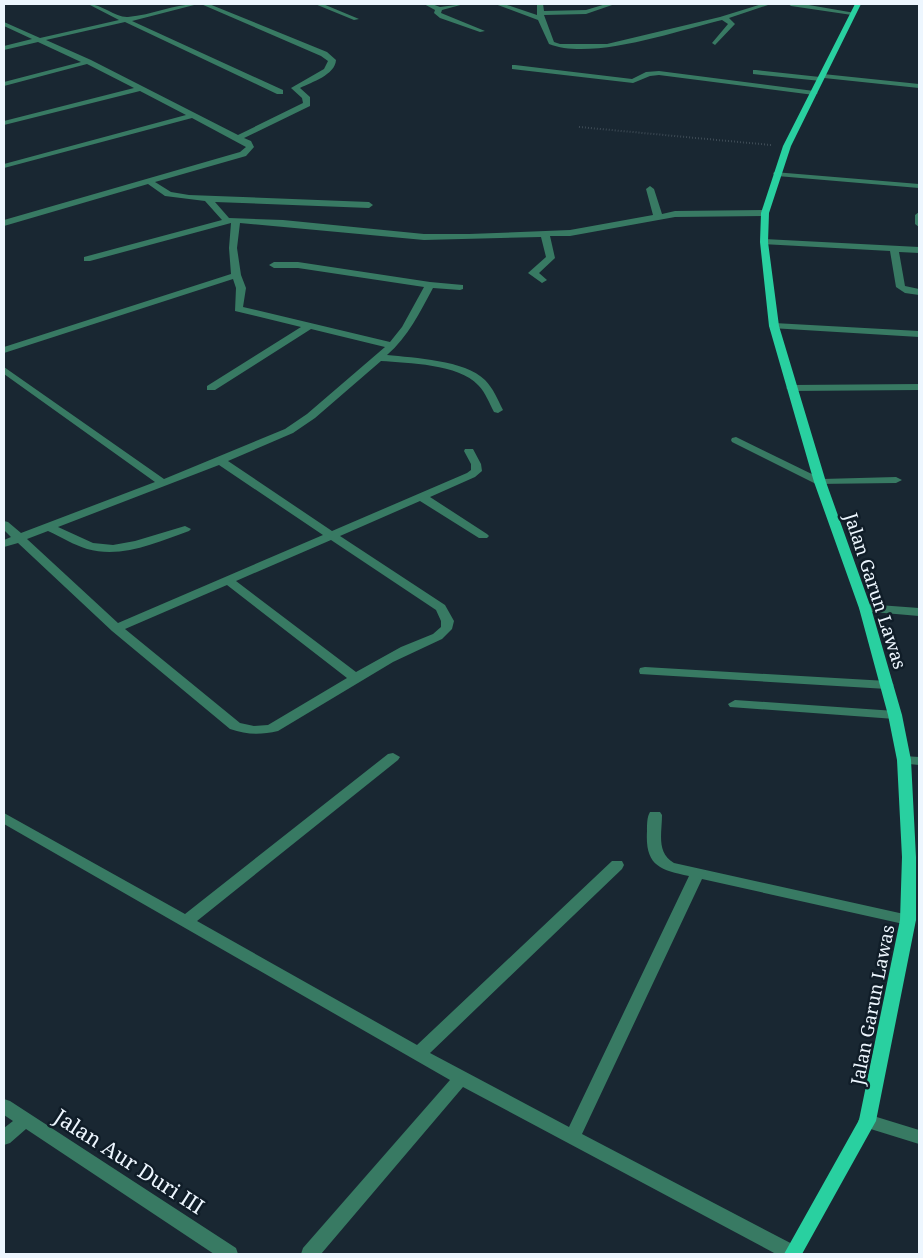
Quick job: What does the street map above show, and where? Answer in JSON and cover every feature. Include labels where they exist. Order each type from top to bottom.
[{"type":"main road","name":"Jalan Garun Lawas","points":[[793,1254],[867,1122],[908,920],[909,857],[904,760],[895,715],[866,608],[820,482],[774,326],[764,242],[765,213],[787,146],[855,8]]},
{"type":"street","points":[[91,4],[280,92]]},
{"type":"street","points":[[4,48],[195,4]]},
{"type":"street","points":[[204,4],[324,54],[332,60],[332,64],[327,71],[295,88],[306,97],[307,104],[238,138]]},
{"type":"street","points":[[318,4],[356,19]]},
{"type":"street","points":[[427,4],[439,9],[461,4]]},
{"type":"street","points":[[498,4],[541,16],[586,12],[612,4]]},
{"type":"street","points":[[540,4],[541,16],[551,44],[593,48],[722,18],[768,4]]},
{"type":"street","points":[[751,4],[760,6]]},
{"type":"street","points":[[791,4],[855,8]]},
{"type":"street","points":[[819,4],[855,8]]},
{"type":"street","points":[[439,9],[437,13],[439,15],[482,31]]},
{"type":"street","points":[[715,44],[732,24],[730,20],[722,18]]},
{"type":"street","points":[[4,24],[88,62],[248,142],[250,147],[244,154],[4,223]]},
{"type":"street","points":[[4,84],[88,62]]},
{"type":"street","points":[[515,67],[633,81],[649,74],[659,73],[814,93]]},
{"type":"street","points":[[756,72],[919,86]]},
{"type":"street","points":[[4,123],[141,89]]},
{"type":"street","points":[[4,166],[194,116]]},
{"type":"street","points":[[777,174],[919,186]]},
{"type":"street","points":[[150,182],[172,196],[369,205]]},
{"type":"street","points":[[650,189],[658,216]]},
{"type":"street","points":[[208,199],[232,221],[236,276],[242,288],[238,305],[240,310],[392,346]]},
{"type":"street","points":[[87,259],[232,221],[424,237],[588,231],[658,216],[689,213],[765,213]]},
{"type":"street","points":[[919,215],[919,224]]},
{"type":"street","points":[[542,280],[533,274],[551,258],[545,234]]},
{"type":"street","points":[[764,242],[919,250]]},
{"type":"street","points":[[894,248],[901,287],[908,291],[919,292]]},
{"type":"street","points":[[274,265],[298,266],[430,285],[460,287]]},
{"type":"street","points":[[4,350],[236,276]]},
{"type":"street","points":[[4,544],[18,537],[220,461],[274,439],[301,424],[381,358],[406,328],[430,285]]},
{"type":"street","points":[[211,388],[309,326]]},
{"type":"street","points":[[774,326],[919,334]]},
{"type":"street","points":[[381,358],[424,362],[470,375],[485,386],[498,410]]},
{"type":"street","points":[[4,370],[163,483]]},
{"type":"street","points":[[792,388],[919,387]]},
{"type":"street","points":[[736,440],[820,482],[896,480]]},
{"type":"street","points":[[116,628],[328,535],[422,498],[474,473],[476,464],[469,451]]},
{"type":"street","points":[[4,524],[116,628],[235,726],[248,731],[261,732],[273,728],[406,649],[441,634],[448,626],[442,608],[328,535],[220,461]]},
{"type":"street","points":[[422,498],[483,536]]},
{"type":"street","points":[[47,526],[91,546],[113,548],[127,546],[185,528]]},
{"type":"street","points":[[228,580],[357,679]]},
{"type":"street","points":[[866,608],[919,612]]},
{"type":"street","points":[[645,671],[887,685]]},
{"type":"street","points":[[735,704],[895,715]]},
{"type":"street","points":[[186,921],[393,756]]},
{"type":"street","points":[[904,760],[919,761]]},
{"type":"street","points":[[656,815],[656,857],[670,867],[908,920]]},
{"type":"street","points":[[4,818],[461,1078],[793,1254]]},
{"type":"street","points":[[419,1053],[617,866]]},
{"type":"street","points":[[572,1138],[697,874]]},
{"type":"street","points":[[310,1254],[461,1078]]},
{"type":"street","name":"Jalan Aur Duri III","points":[[4,1106],[229,1254]]},
{"type":"street","points":[[4,1138],[24,1120]]},
{"type":"street","points":[[867,1122],[919,1137]]},
{"type":"path","points":[[578,128],[787,146]]}]
